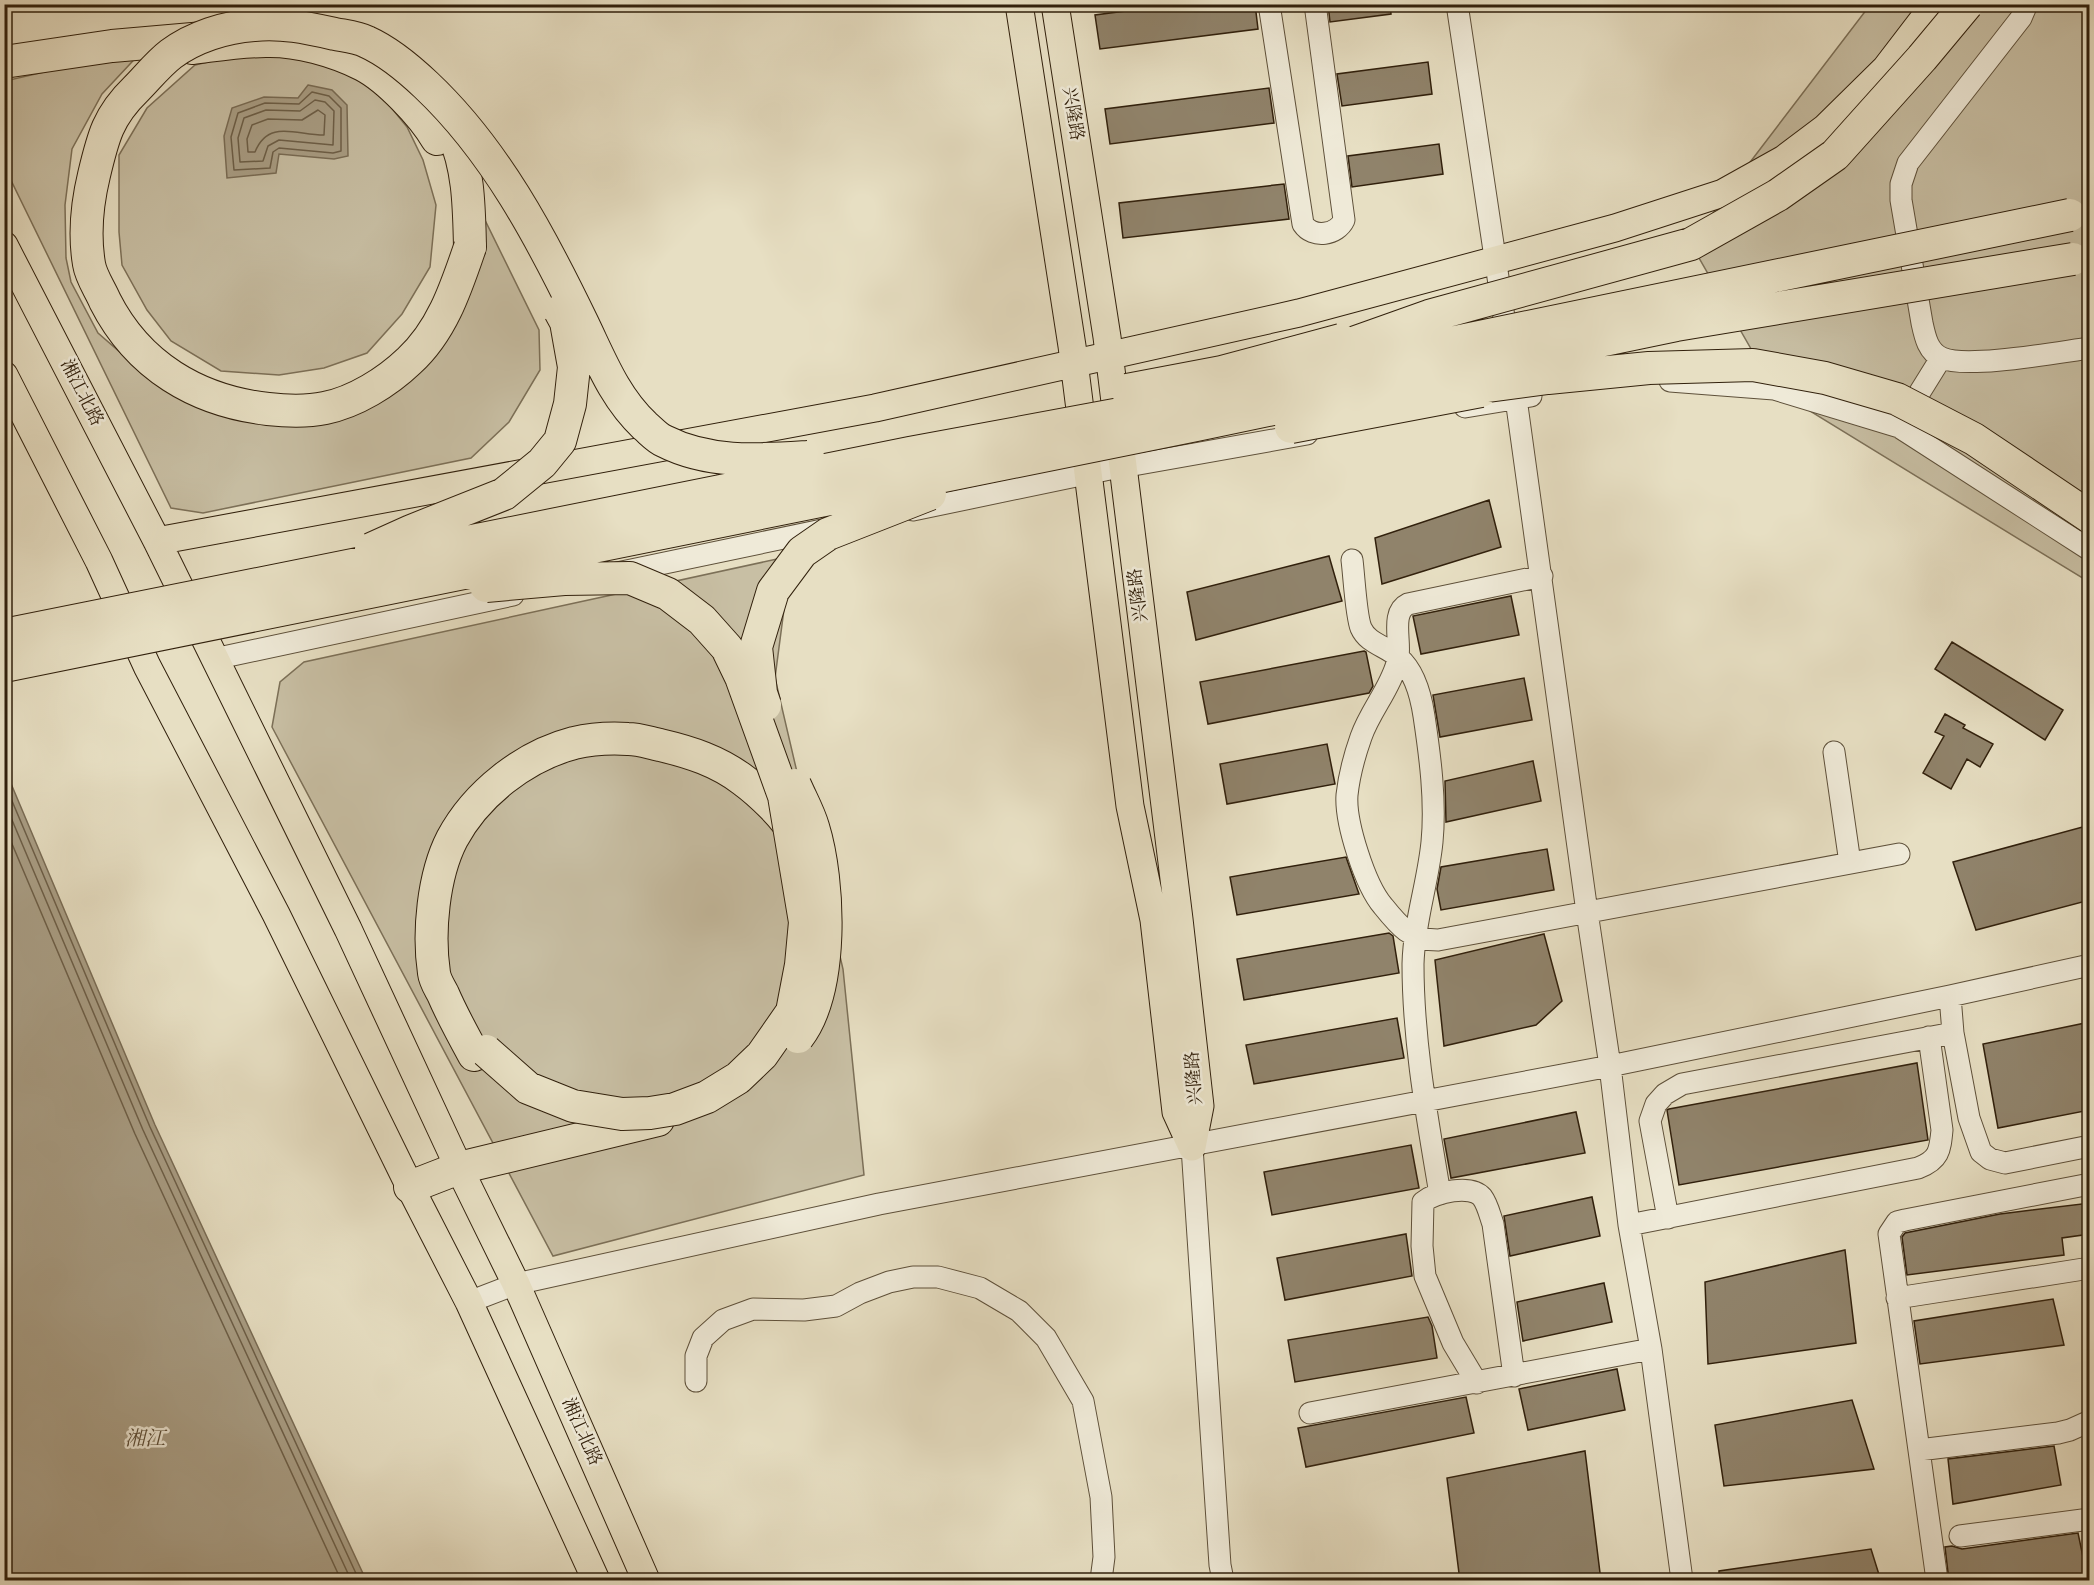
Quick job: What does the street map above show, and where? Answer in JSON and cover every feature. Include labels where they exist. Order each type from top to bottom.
[{"type":"highway","points":[[786,458],[1222,372],[1559,282],[1691,244],[1778,195],[1835,155],[1967,4]]},
{"type":"highway","points":[[4,62],[112,46],[283,30],[320,35],[343,40],[369,50],[416,86],[453,131],[469,196],[464,246],[455,292],[436,328],[410,361],[362,396],[324,408],[285,411],[221,401],[188,386],[161,369],[136,345],[115,320],[89,268],[86,234],[89,196],[104,134],[120,105],[171,54],[214,31],[254,25],[293,25],[365,41],[402,63],[443,101],[489,156],[517,201],[546,252],[615,393],[640,422],[660,440],[705,456],[752,460],[910,453]]},
{"type":"highway","points":[[4,75],[167,50],[267,41],[320,48],[364,66],[389,85],[427,121],[451,163],[464,246],[432,314],[395,359],[362,381],[313,394],[273,401],[224,393],[186,375],[156,353],[133,328],[113,292],[100,253],[102,202],[114,146],[137,110],[168,80],[196,60],[224,49],[290,38],[332,44],[374,59],[401,78],[438,117],[473,160],[503,208],[566,322],[574,367],[570,404],[560,441],[542,463],[504,494],[411,531],[322,571]]},
{"type":"highway","points":[[4,666],[1018,461],[1402,353],[2080,214]]},
{"type":"highway","points":[[4,635],[910,453],[1193,413],[1676,325],[2081,257]]},
{"type":"highway","points":[[1193,413],[1429,316]]},
{"type":"highway","points":[[1193,413],[1649,368],[1754,365],[1825,378],[1898,399],[1974,439],[2090,517]]},
{"type":"highway","points":[[910,501],[1548,378]]},
{"type":"highway","points":[[407,1181],[455,1159],[679,1109],[728,1093],[754,1075],[787,1037],[801,1016],[814,967],[817,932],[806,866],[794,832],[760,793],[728,769],[692,752],[631,739],[576,742],[527,762],[475,805],[452,840],[439,877],[432,919],[434,976],[452,1017],[474,1055],[506,1088],[533,1106],[564,1119],[597,1126],[633,1128],[674,1124],[714,1113],[758,1083],[786,1054],[808,1024],[820,990],[825,957],[823,875],[813,828],[791,776],[761,693],[756,647],[773,591],[802,552],[828,534],[1018,461]]},
{"type":"highway","points":[[357,595],[564,579],[630,578],[669,594],[702,620],[727,648],[741,677],[784,796],[805,922],[801,965],[792,1012],[762,1055],[738,1078],[707,1097],[675,1108],[650,1113],[622,1114],[573,1106],[528,1088],[486,1051],[452,991],[443,957],[445,898],[449,876],[468,834],[490,802],[523,778],[558,762],[602,752],[640,750],[687,763],[723,782],[742,798],[777,843],[793,876],[801,916],[796,954],[781,1007],[763,1041],[734,1069],[703,1091],[679,1109]]},
{"type":"main road","name":"兴隆路","points":[[1019,4],[1074,364],[1130,806],[1154,920],[1176,1112],[1192,1147]]},
{"type":"main road","name":"兴隆路","points":[[1055,4],[1110,356],[1179,919],[1200,1106],[1192,1147]]},
{"type":"main road","points":[[156,541],[874,408],[1299,313],[1614,228],[1723,194],[1784,159],[1825,128],[1886,68],[1935,4]]},
{"type":"main road","name":"湘江北路","points":[[4,245],[156,541],[348,929],[516,1284],[646,1581]]},
{"type":"main road","points":[[4,375],[99,561],[147,666],[276,914],[469,1302],[596,1581]]},
{"type":"street","points":[[1269,4],[1303,224],[1307,229],[1316,233],[1330,233],[1340,228],[1344,220],[1315,4]]},
{"type":"street","points":[[1457,4],[1517,398],[1610,1066],[1629,1225],[1651,1349],[1682,1581]]},
{"type":"street","points":[[2027,4],[2021,18],[1908,163],[1903,175],[1901,200],[1922,323],[1926,341],[1932,351],[1941,358],[1957,362],[1977,362],[2090,348]]},
{"type":"street","points":[[1899,427],[1941,358]]},
{"type":"street","points":[[214,659],[1124,466],[1517,398],[1579,389],[1678,381],[1774,389],[1899,427],[2090,550]]},
{"type":"street","points":[[1352,560],[1359,626],[1372,641],[1399,657],[1416,683],[1424,714],[1433,810],[1428,870],[1415,936],[1415,1006],[1424,1102],[1440,1194]]},
{"type":"street","points":[[1542,576],[1403,606],[1399,613],[1397,665],[1361,735],[1347,795],[1349,820],[1374,896],[1402,928],[1424,940],[1438,940],[1899,854]]},
{"type":"street","points":[[1834,752],[1850,863]]},
{"type":"street","points":[[469,1302],[516,1284],[879,1204],[1192,1147],[1610,1066],[1950,996],[2090,964]]},
{"type":"street","points":[[1950,996],[1953,1033],[1972,1128],[1981,1152],[1990,1159],[2005,1163],[2090,1146]]},
{"type":"street","points":[[1668,1218],[1650,1120],[1656,1104],[1665,1094],[1682,1084],[1953,1033]]},
{"type":"street","points":[[1629,1225],[1918,1168],[1930,1163],[1937,1155],[1941,1145],[1942,1130],[1929,1037]]},
{"type":"street","points":[[1192,1147],[1220,1565],[1223,1581]]},
{"type":"street","points":[[1937,1581],[1889,1234],[1897,1222],[2090,1184]]},
{"type":"street","points":[[1477,1383],[1453,1343],[1425,1276],[1422,1246],[1424,1202],[1430,1196],[1468,1191],[1481,1195],[1487,1206],[1493,1224],[1514,1376]]},
{"type":"street","points":[[1898,1298],[2090,1268]]},
{"type":"street","points":[[696,1381],[696,1356],[704,1338],[723,1320],[753,1309],[804,1310],[836,1306],[860,1293],[889,1282],[913,1277],[938,1277],[980,1288],[1019,1311],[1046,1338],[1083,1401],[1101,1497],[1104,1557],[1101,1581]]},
{"type":"street","points":[[1310,1413],[1651,1349]]},
{"type":"street","points":[[1918,1449],[2058,1433],[2090,1421]]},
{"type":"street","points":[[1960,1536],[2090,1519]]},
{"type":"shaded area","points":[[1870,5],[2089,5],[2089,582],[1774,389],[1691,244],[1738,178]]},
{"type":"shaded area","points":[[269,48],[338,66],[381,95],[407,127],[423,160],[436,205],[430,267],[402,314],[367,353],[324,368],[279,375],[221,371],[171,341],[147,310],[122,265],[119,232],[119,155],[147,108],[195,65]]},
{"type":"shaded area","points":[[144,49],[102,94],[72,149],[65,205],[66,258],[71,282],[98,333],[128,359],[258,420],[396,383],[480,210],[539,330],[540,370],[509,422],[471,458],[203,513],[171,508],[5,168],[5,81]]},
{"type":"shaded area","points":[[791,556],[775,678],[843,969],[864,1175],[553,1256],[272,727],[280,682],[304,662]]},
{"type":"water","points":[[308,85],[332,90],[347,105],[348,156],[334,159],[279,154],[276,173],[227,178],[224,136],[232,108],[264,97],[298,98]]},
{"type":"water","name":"湘江","points":[[4,767],[155,1125],[366,1580],[5,1580]]},
{"type":"building","points":[[1180,4],[1255,4],[1258,29],[1100,49],[1095,15]]},
{"type":"building","points":[[1328,4],[1390,4],[1391,14],[1330,22]]},
{"type":"building","points":[[1428,62],[1432,94],[1342,106],[1337,74]]},
{"type":"building","points":[[1269,88],[1274,123],[1110,144],[1105,109]]},
{"type":"building","points":[[1439,144],[1443,174],[1352,187],[1348,156]]},
{"type":"building","points":[[1284,184],[1289,219],[1123,238],[1119,203]]},
{"type":"building","points":[[1489,500],[1501,547],[1382,584],[1375,538]]},
{"type":"building","points":[[1329,556],[1342,601],[1196,640],[1187,592]]},
{"type":"building","points":[[1511,596],[1519,635],[1421,654],[1413,616]]},
{"type":"building","points":[[1952,642],[2063,710],[2045,740],[1935,669]]},
{"type":"building","points":[[1364,651],[1373,686],[1369,693],[1208,724],[1200,682]]},
{"type":"building","points":[[1524,678],[1532,720],[1440,737],[1433,695]]},
{"type":"building","points":[[1945,714],[1965,725],[1963,728],[1993,744],[1980,767],[1967,759],[1951,789],[1923,773],[1944,736],[1935,732]]},
{"type":"building","points":[[1327,744],[1335,784],[1227,804],[1220,764]]},
{"type":"building","points":[[1533,761],[1541,801],[1446,822],[1445,781]]},
{"type":"building","points":[[2090,825],[2090,900],[1976,930],[1953,862]]},
{"type":"building","points":[[1547,849],[1554,890],[1441,910],[1437,889],[1441,867]]},
{"type":"building","points":[[1346,857],[1359,894],[1237,915],[1230,877]]},
{"type":"building","points":[[1389,933],[1393,936],[1399,973],[1244,1000],[1237,959]]},
{"type":"building","points":[[1544,934],[1562,1001],[1536,1025],[1444,1046],[1435,960]]},
{"type":"building","points":[[1397,1018],[1404,1058],[1254,1084],[1246,1045]]},
{"type":"building","points":[[2090,1022],[2090,1110],[1998,1128],[1983,1044]]},
{"type":"building","points":[[1917,1063],[1928,1140],[1679,1185],[1667,1110]]},
{"type":"building","points":[[1576,1112],[1585,1153],[1451,1178],[1444,1139]]},
{"type":"building","points":[[1411,1145],[1419,1188],[1272,1215],[1264,1172]]},
{"type":"building","points":[[1592,1197],[1600,1236],[1510,1256],[1504,1216]]},
{"type":"building","points":[[2090,1203],[2090,1234],[2062,1238],[2064,1255],[1907,1275],[1902,1237],[1905,1233],[2000,1214]]},
{"type":"building","points":[[1406,1234],[1412,1276],[1285,1300],[1277,1258]]},
{"type":"building","points":[[1845,1250],[1856,1343],[1708,1364],[1705,1282]]},
{"type":"building","points":[[1604,1283],[1612,1322],[1523,1341],[1517,1302]]},
{"type":"building","points":[[2053,1299],[2064,1345],[1920,1364],[1914,1321]]},
{"type":"building","points":[[1428,1317],[1432,1326],[1437,1358],[1295,1382],[1288,1340]]},
{"type":"building","points":[[1617,1369],[1625,1410],[1528,1430],[1519,1389]]},
{"type":"building","points":[[1466,1397],[1474,1433],[1306,1467],[1298,1428]]},
{"type":"building","points":[[1852,1400],[1874,1469],[1724,1486],[1715,1425]]},
{"type":"building","points":[[2054,1446],[2061,1485],[1953,1504],[1948,1459]]},
{"type":"building","points":[[1585,1451],[1601,1581],[1460,1581],[1447,1478]]},
{"type":"building","points":[[2078,1533],[2088,1581],[1949,1581],[1945,1547],[1952,1546],[1962,1549]]},
{"type":"building","points":[[1871,1549],[1881,1581],[1719,1581],[1719,1571]]}]
